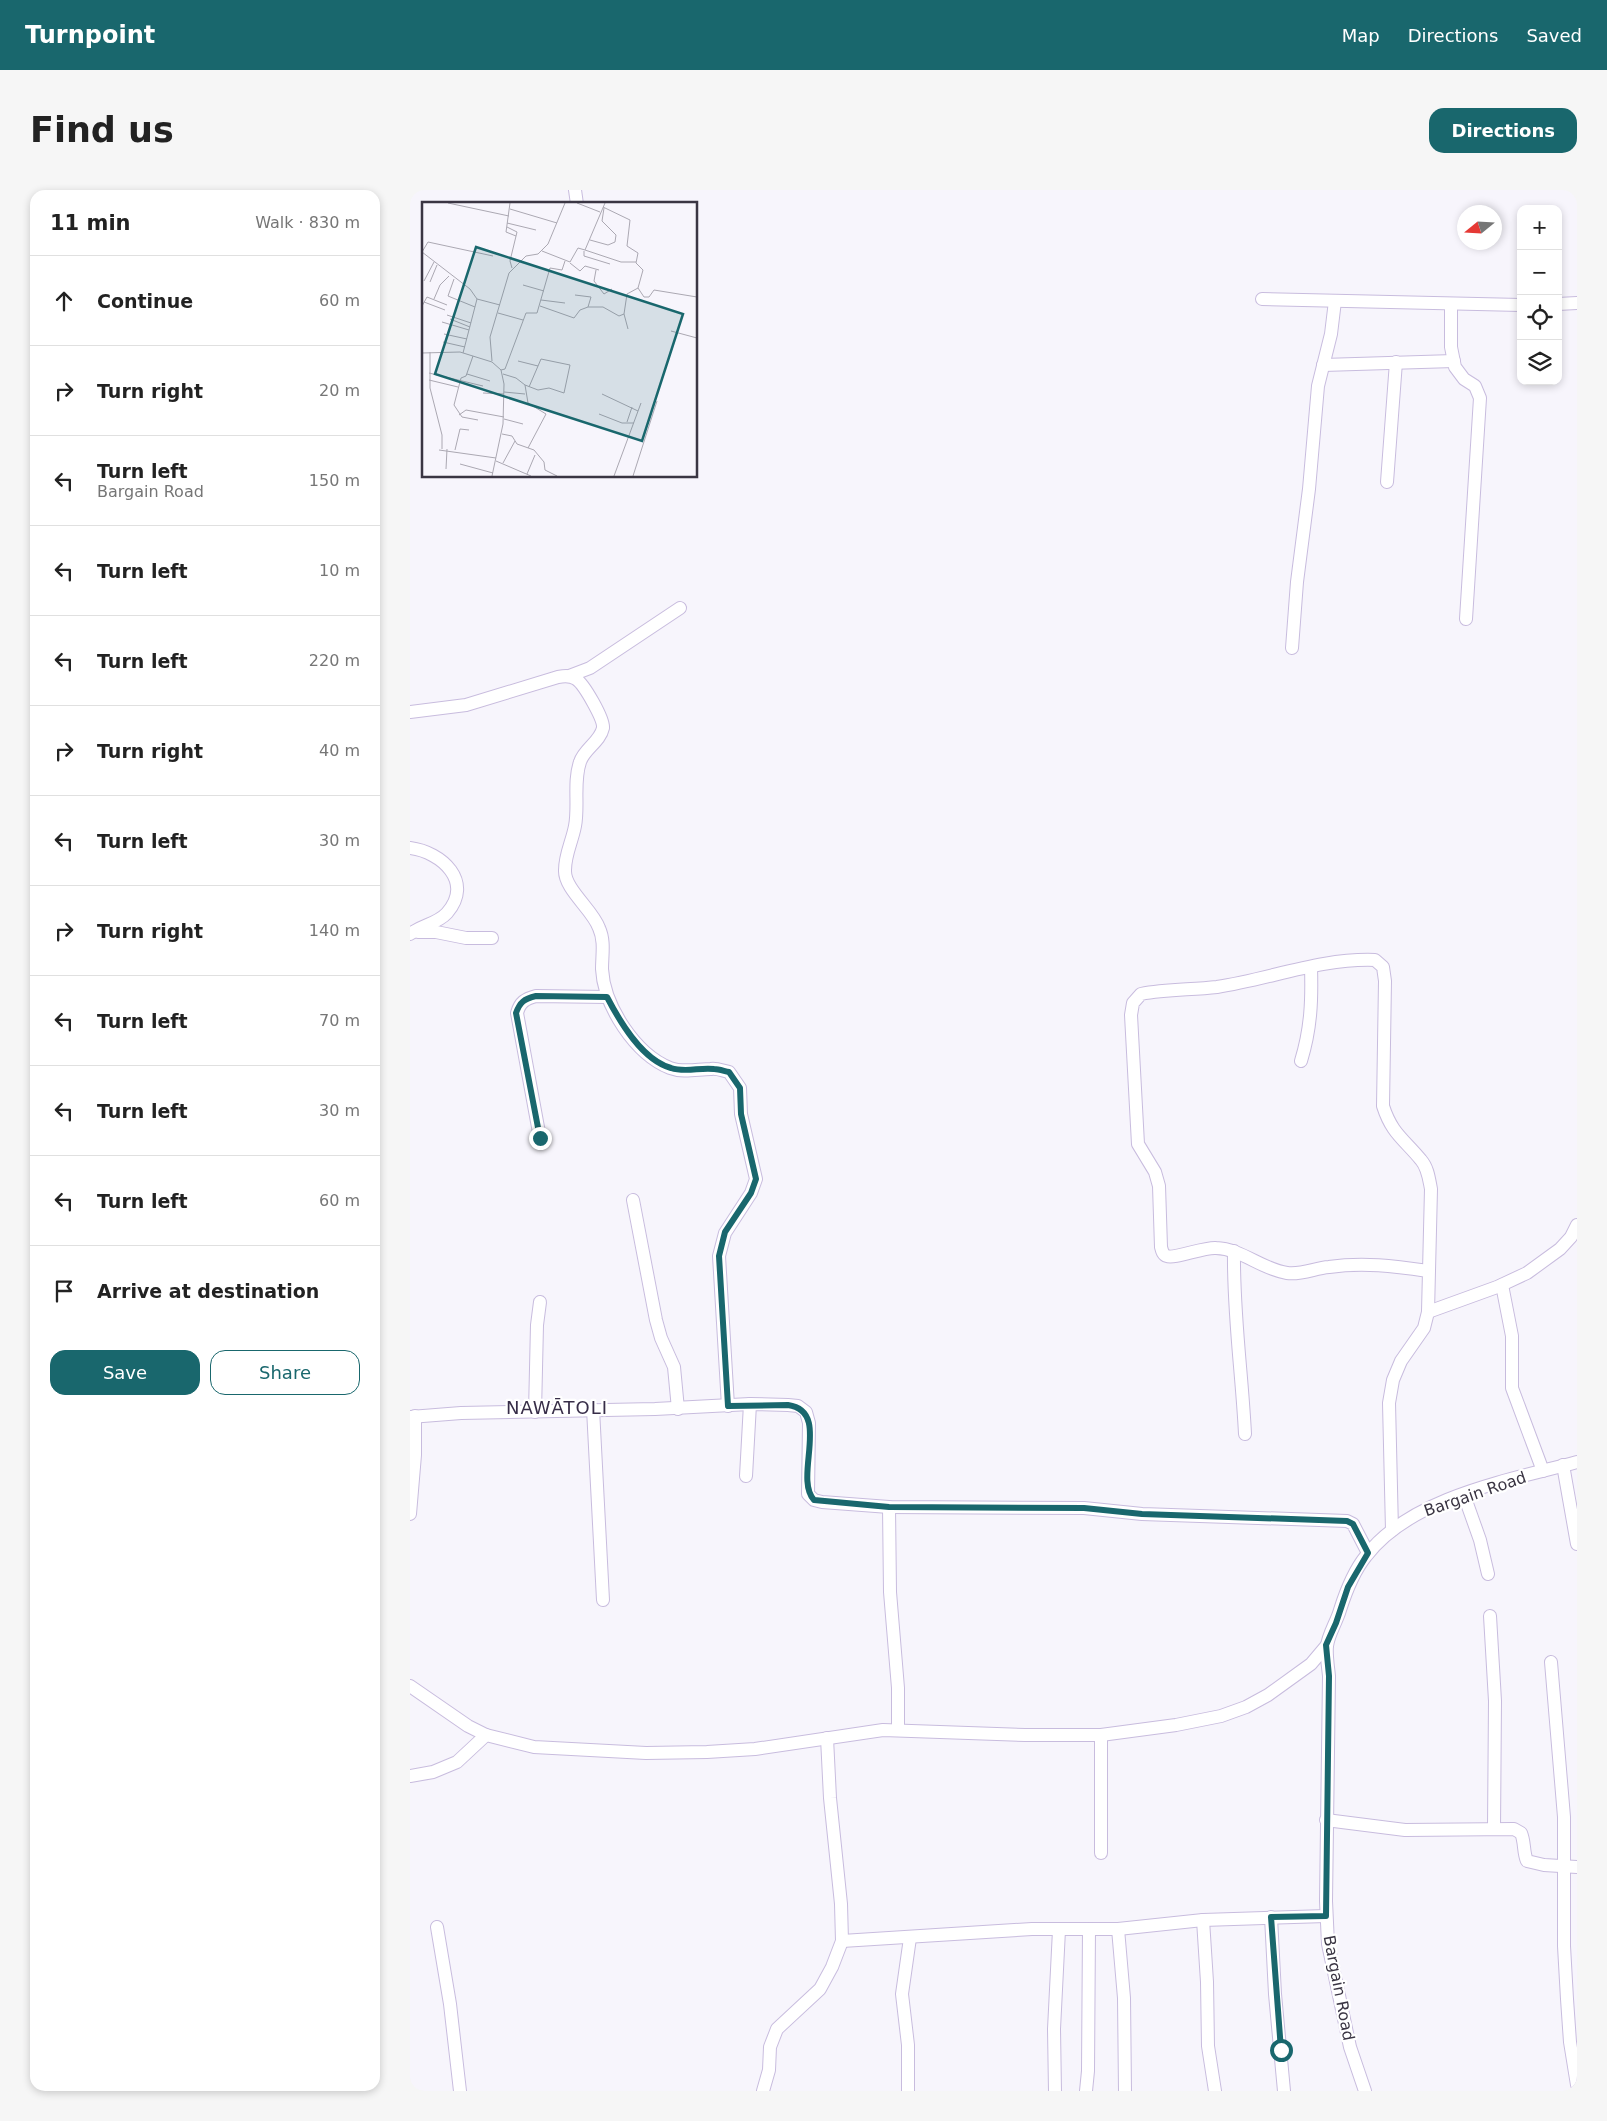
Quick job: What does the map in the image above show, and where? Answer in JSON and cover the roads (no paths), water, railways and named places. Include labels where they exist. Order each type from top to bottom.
[{"type":"street","points":[[1262,298],[1517,305]]},
{"type":"street","points":[[1292,648],[1297,582],[1309,488],[1318,386],[1331,334],[1335,301]]},
{"type":"street","points":[[1562,304],[1577,303]]},
{"type":"street","points":[[1451,304],[1451,346],[1455,367],[1464,379],[1475,386],[1480,398],[1466,619]]},
{"type":"street","points":[[1323,365],[1454,361]]},
{"type":"street","points":[[1387,482],[1396,362]]},
{"type":"street","points":[[410,712],[466,705],[558,677],[569,676],[590,668],[680,608]]},
{"type":"street","points":[[569,676],[578,680],[590,698],[602,718],[603,728],[598,738],[580,761],[575,828],[566,854],[564,873],[570,885],[600,928],[603,949],[602,969],[607,997],[619,1020],[634,1040],[652,1058],[671,1068],[692,1071],[713,1068],[729,1072],[740,1088],[741,1114],[756,1179],[751,1193],[725,1232],[719,1256],[728,1406]]},
{"type":"street","points":[[410,848],[436,856],[450,867],[455,879],[456,891],[455,900],[447,913],[435,923],[411,933]]},
{"type":"street","points":[[411,933],[436,932],[466,938],[492,938]]},
{"type":"street","points":[[1392,1530],[1389,1403],[1393,1380],[1401,1361],[1424,1328],[1428,1312],[1431,1189],[1428,1172],[1422,1160],[1388,1123],[1382,1106],[1385,981],[1383,967],[1375,960],[1363,959],[1311,967],[1216,987],[1140,994],[1133,1003],[1131,1022],[1138,1144],[1155,1172],[1159,1186],[1161,1247],[1163,1253],[1168,1257],[1213,1248],[1234,1251],[1287,1273],[1298,1273],[1329,1266],[1365,1264],[1390,1265],[1428,1271]]},
{"type":"street","points":[[1301,1061],[1309,1035],[1312,1014],[1311,967]]},
{"type":"street","points":[[540,1138],[516,1013],[519,1004],[526,998],[536,996],[607,997]]},
{"type":"street","points":[[633,1200],[656,1320],[661,1338],[674,1367],[678,1409]]},
{"type":"street","points":[[1428,1312],[1502,1285],[1527,1273],[1560,1249],[1571,1237],[1577,1225]]},
{"type":"street","points":[[1234,1251],[1236,1338],[1241,1367],[1245,1434]]},
{"type":"street","points":[[1502,1285],[1512,1336],[1512,1388],[1543,1471]]},
{"type":"street","points":[[535,1412],[536,1335],[540,1302]]},
{"type":"street","points":[[746,1476],[750,1404]]},
{"type":"street","points":[[410,1514],[415,1454],[412,1417],[593,1410],[678,1409],[750,1404],[798,1406],[806,1412],[810,1435],[807,1485],[808,1494],[814,1500],[889,1507],[1084,1508],[1142,1514],[1347,1521],[1353,1524],[1368,1553]]},
{"type":"street","points":[[593,1410],[603,1600]]},
{"type":"street","name":"Bargain Road","points":[[1365,2091],[1350,2047],[1328,1944],[1326,1916],[1326,1820],[1329,1676],[1326,1645],[1336,1623],[1348,1587],[1368,1553],[1392,1530],[1420,1513],[1464,1495],[1577,1462]]},
{"type":"street","points":[[1563,1466],[1577,1544]]},
{"type":"street","points":[[1464,1495],[1480,1540],[1488,1574]]},
{"type":"street","points":[[889,1507],[890,1592],[898,1688],[898,1729]]},
{"type":"street","points":[[1490,1616],[1495,1701],[1494,1829]]},
{"type":"street","points":[[410,1686],[468,1726],[486,1735],[534,1747],[646,1753],[755,1749],[864,1732],[898,1729],[1025,1735],[1101,1735],[1123,1734],[1176,1725],[1222,1716],[1246,1707],[1268,1695],[1311,1664],[1326,1645]]},
{"type":"street","points":[[1551,1662],[1564,1817],[1571,1866],[1567,1999],[1570,2042],[1577,2085]]},
{"type":"street","points":[[410,1776],[433,1772],[457,1762],[486,1735]]},
{"type":"street","points":[[1101,1735],[1101,1853]]},
{"type":"street","points":[[763,2091],[769,2070],[770,2046],[777,2029],[820,1989],[832,1968],[842,1941],[841,1904],[830,1798],[827,1738]]},
{"type":"street","points":[[1326,1820],[1405,1830],[1514,1829],[1521,1833],[1524,1840],[1524,1855],[1527,1861],[1533,1864],[1571,1866]]},
{"type":"street","points":[[842,1941],[1032,1930],[1118,1929],[1203,1920],[1326,1916]]},
{"type":"street","points":[[1271,1917],[1275,1994],[1284,2091]]},
{"type":"street","points":[[1203,1920],[1207,1982],[1208,2046],[1215,2091]]},
{"type":"street","points":[[437,1927],[450,2004],[460,2091]]},
{"type":"street","points":[[1118,1929],[1124,1998],[1125,2091]]},
{"type":"street","points":[[1055,2091],[1054,2029],[1059,1930]]},
{"type":"street","points":[[1086,2091],[1088,2071],[1089,1930]]},
{"type":"street","points":[[908,2091],[908,2045],[902,1994],[910,1938]]},
{"type":"district","name":"NAWĀTOLI","points":[[557,1407]]}]
